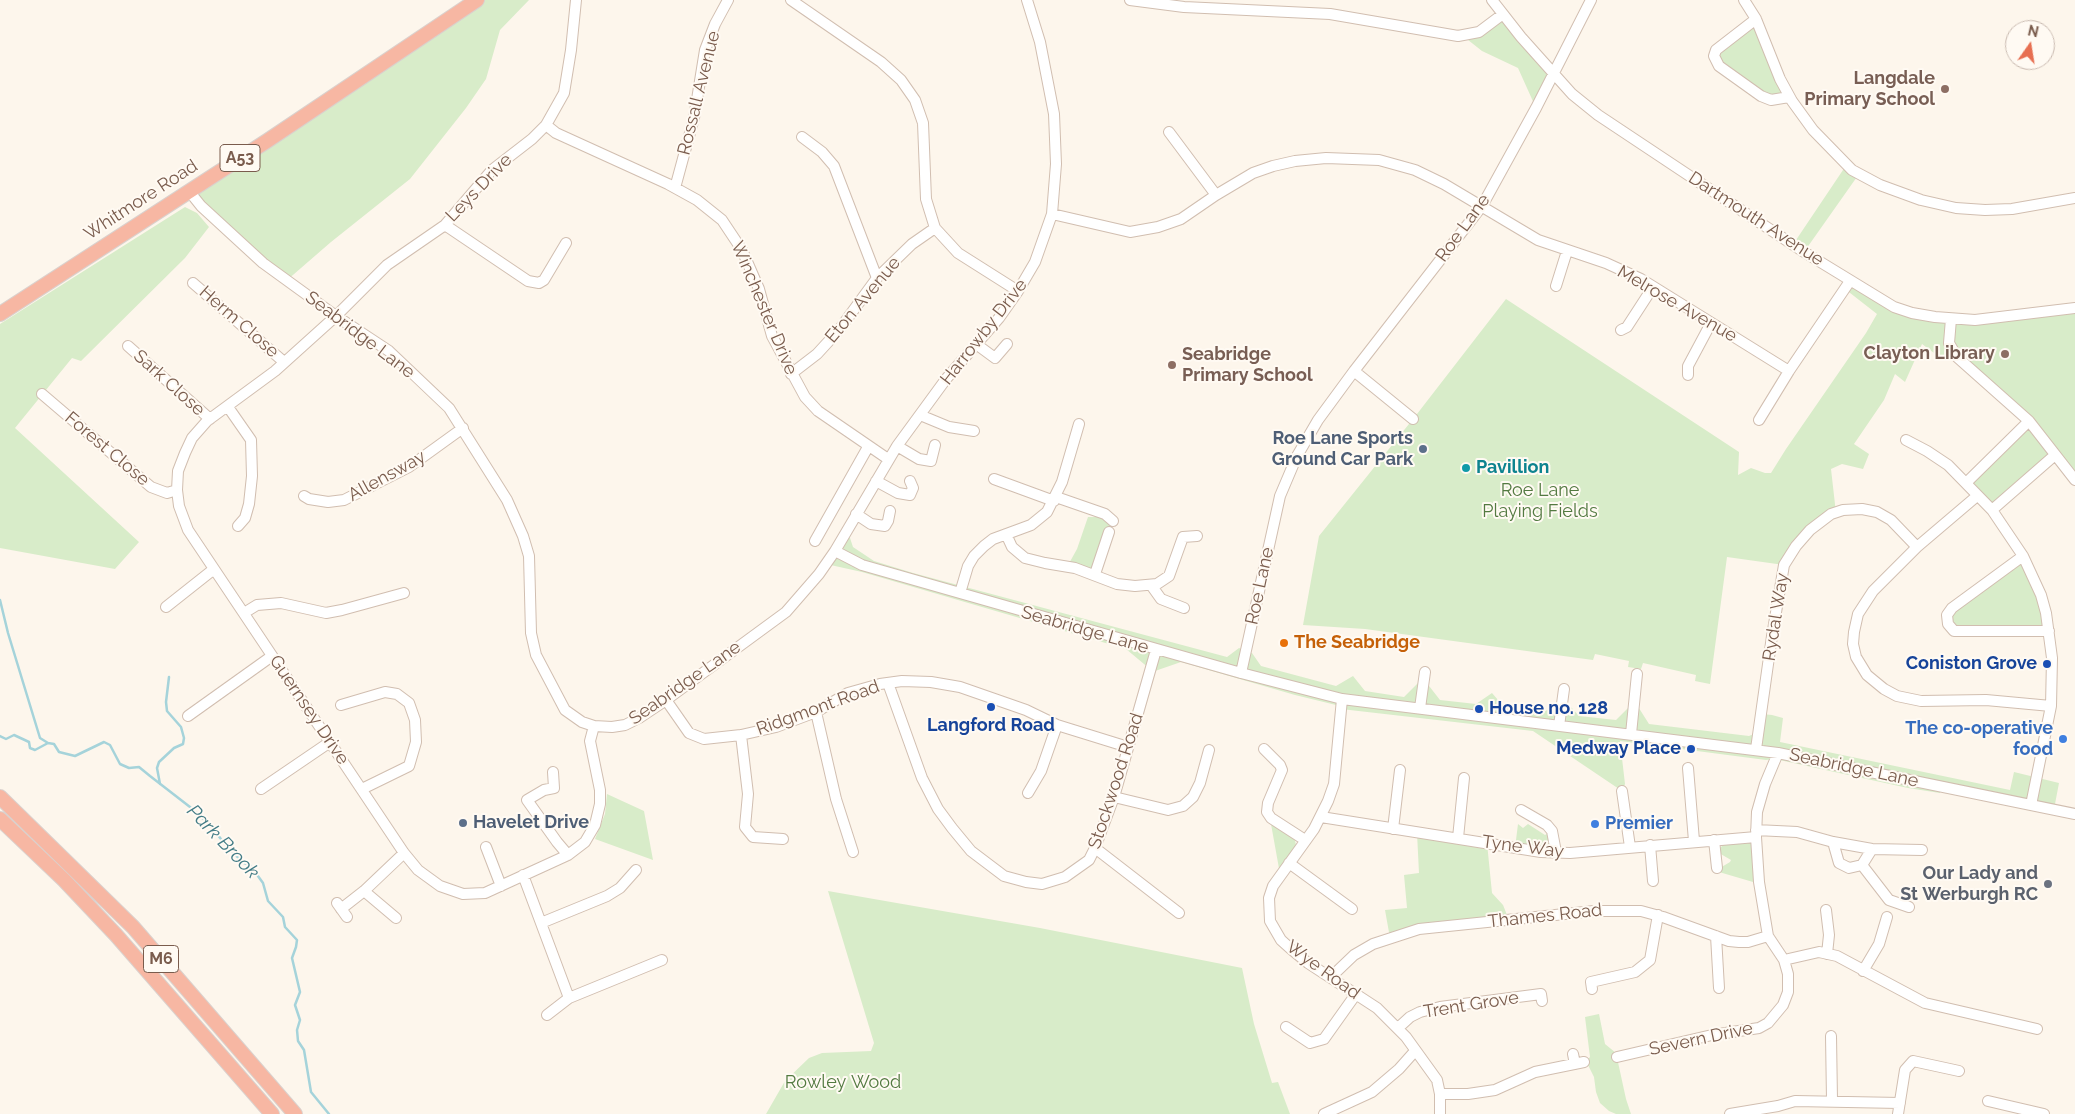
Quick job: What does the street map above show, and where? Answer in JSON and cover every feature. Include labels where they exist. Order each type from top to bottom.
[{"type":"highway","name":"Whitmore Road","points":[[0,314],[477,0]]},
{"type":"highway","name":"M6","points":[[0,797],[133,927],[295,1114]]},
{"type":"highway","name":"M6","points":[[0,819],[64,880],[116,935],[272,1114]]},
{"type":"street","name":"Leys Drive","points":[[336,316],[387,266],[445,225],[492,170],[532,139],[546,125],[564,92],[571,50],[576,0]]},
{"type":"street","name":"Rossall Avenue","points":[[675,188],[694,118],[706,50],[715,24],[728,0]]},
{"type":"street","points":[[791,0],[881,62],[901,80],[915,100],[923,123],[926,199],[935,228],[958,253],[1018,291]]},
{"type":"street","name":"Harrowby Drive","points":[[835,551],[897,446],[946,379],[1018,291],[1035,262],[1052,214],[1056,164],[1054,114],[1040,42],[1027,0]]},
{"type":"street","points":[[1130,0],[1330,14],[1458,36],[1479,32],[1503,14]]},
{"type":"street","name":"Dartmouth Avenue","points":[[1492,0],[1572,94],[1598,115],[1876,297],[1905,311],[1951,320],[1980,320],[2075,308]]},
{"type":"street","name":"Roe Lane","points":[[1241,674],[1282,489],[1297,456],[1318,420],[1354,370],[1482,206],[1536,108],[1591,0]]},
{"type":"street","points":[[1744,0],[1756,19],[1789,97],[1813,130],[1852,170],[1880,185],[1921,200],[1956,208],[2012,209],[2075,198]]},
{"type":"street","points":[[1756,19],[1716,50],[1714,56],[1718,66],[1761,96],[1771,100],[1789,97]]},
{"type":"street","name":"Winchester Drive","points":[[546,125],[556,133],[675,188],[697,200],[722,220],[742,250],[759,289],[772,336],[805,397],[818,411],[888,459]]},
{"type":"street","points":[[1170,132],[1216,195]]},
{"type":"street","points":[[802,137],[822,152],[834,166],[877,278]]},
{"type":"street","name":"Melrose Avenue","points":[[1052,214],[1130,232],[1158,228],[1181,219],[1253,173],[1273,166],[1295,161],[1354,158],[1379,160],[1415,170],[1482,206],[1538,240],[1606,263],[1653,287],[1789,371]]},
{"type":"street","name":"Seabridge Lane","points":[[189,191],[201,206],[263,264],[389,351],[449,408],[507,500],[523,536],[529,556],[531,632],[536,656],[565,710],[582,722],[594,726],[612,727],[625,725],[666,700],[786,612],[819,574],[835,551],[862,565],[960,594],[1241,674],[1342,699],[1756,749],[2075,814]]},
{"type":"street","points":[[445,225],[528,281],[539,283],[544,280],[566,243]]},
{"type":"street","name":"Eton Avenue","points":[[792,374],[818,354],[839,330],[877,278],[912,244],[935,228]]},
{"type":"street","points":[[1556,286],[1567,251]]},
{"type":"street","points":[[1759,420],[1789,371],[1850,281]]},
{"type":"street","name":"Herm Close","points":[[193,282],[284,362]]},
{"type":"street","points":[[1621,330],[1627,327],[1653,287]]},
{"type":"street","name":"Guernsey Drive","points":[[336,316],[284,362],[210,419],[192,438],[178,471],[177,490],[179,506],[188,530],[404,852],[418,870],[440,886],[463,894],[485,893],[568,855],[575,851],[591,835],[600,804],[600,790],[590,741],[594,726]]},
{"type":"street","points":[[1951,320],[1949,343],[1958,357],[2029,421],[2075,480]]},
{"type":"street","points":[[1688,375],[1688,366],[1711,323]]},
{"type":"street","points":[[976,344],[995,358],[1007,344]]},
{"type":"street","name":"Sark Close","points":[[128,346],[210,419]]},
{"type":"street","points":[[1354,370],[1413,419]]},
{"type":"street","name":"Forest Close","points":[[42,394],[151,486],[168,492],[177,490]]},
{"type":"street","points":[[228,407],[251,440],[252,476],[249,504],[245,518],[238,526]]},
{"type":"street","points":[[920,415],[949,427],[974,431]]},
{"type":"street","points":[[1966,483],[2029,421]]},
{"type":"street","points":[[960,594],[968,566],[974,556],[993,539],[1039,520],[1048,512],[1055,499],[1079,424]]},
{"type":"street","name":"Allensway","points":[[304,496],[309,499],[328,502],[344,500],[409,467],[463,428]]},
{"type":"street","points":[[1906,440],[1934,456],[1966,483],[1992,510],[2022,556],[2041,596],[2049,631],[2052,658],[2052,706],[2031,805]]},
{"type":"street","points":[[897,446],[919,459],[931,461],[934,445]]},
{"type":"street","points":[[815,541],[868,447]]},
{"type":"street","points":[[1992,510],[2055,455]]},
{"type":"street","points":[[994,479],[1105,514],[1113,521]]},
{"type":"street","points":[[876,481],[898,492],[910,495],[913,488],[910,481]]},
{"type":"street","points":[[1977,496],[1917,547],[1873,591],[1858,614],[1853,644],[1856,657],[1867,675],[1884,689],[1897,696],[1921,701],[2005,701],[2052,706]]},
{"type":"street","name":"Rydal Way","points":[[1756,749],[1784,565],[1796,546],[1810,530],[1832,514],[1843,510],[1862,509],[1876,512],[1891,520],[1917,547]]},
{"type":"street","points":[[856,514],[871,524],[885,526],[890,511]]},
{"type":"street","points":[[1095,574],[1109,532]]},
{"type":"street","points":[[1006,534],[1012,546],[1025,558],[1076,568],[1117,584],[1135,586],[1151,585],[1169,576],[1183,537],[1197,536]]},
{"type":"street","points":[[2022,556],[1952,608],[1947,615],[1948,624],[1954,631],[2049,631]]},
{"type":"street","points":[[166,607],[214,569]]},
{"type":"street","points":[[1151,585],[1161,599],[1184,608]]},
{"type":"street","points":[[244,613],[257,605],[281,603],[326,613],[404,593]]},
{"type":"street","name":"Stockwood Road","points":[[888,683],[922,778],[938,809],[971,851],[1004,876],[1042,884],[1065,877],[1089,860],[1095,848],[1114,797],[1156,650]]},
{"type":"street","points":[[188,716],[272,656]]},
{"type":"street","points":[[1420,708],[1425,672]]},
{"type":"street","points":[[1632,734],[1637,674]]},
{"type":"street","name":"Ridgmont Road","points":[[666,700],[689,733],[704,739],[741,735],[776,727],[816,712],[848,693],[888,683],[931,682],[960,687],[1026,710],[1057,725],[1128,747]]},
{"type":"street","points":[[1559,726],[1564,689]]},
{"type":"street","points":[[341,705],[386,692],[397,694],[409,703],[415,720],[416,742],[409,766],[362,789]]},
{"type":"street","name":"Wye Road","points":[[1342,699],[1334,784],[1321,817],[1273,886],[1269,898],[1270,921],[1281,940],[1308,962],[1377,1008],[1398,1028],[1437,1080],[1440,1094],[1440,1114]]},
{"type":"street","points":[[816,712],[836,799],[852,852]]},
{"type":"street","points":[[1028,793],[1041,771],[1057,725]]},
{"type":"street","points":[[1607,731],[1609,743]]},
{"type":"street","points":[[741,735],[748,794],[745,827],[753,837],[783,838]]},
{"type":"street","points":[[261,789],[330,742]]},
{"type":"street","points":[[1264,749],[1280,765],[1282,770],[1268,803],[1267,812],[1271,818],[1305,840]]},
{"type":"street","points":[[1114,797],[1168,810],[1183,806],[1194,797],[1209,750]]},
{"type":"street","name":"Severn Drive","points":[[1623,1052],[1759,1028],[1768,1023],[1783,1005],[1788,992],[1788,974],[1784,960],[1768,936],[1759,882],[1756,833],[1757,812],[1778,753]]},
{"type":"street","points":[[1688,768],[1694,841]]},
{"type":"street","points":[[1393,829],[1400,770]]},
{"type":"street","points":[[553,772],[554,788],[544,790],[528,800],[568,855]]},
{"type":"street","points":[[1458,838],[1464,778]]},
{"type":"street","points":[[1622,791],[1630,847]]},
{"type":"street","points":[[1521,810],[1547,825],[1552,831],[1556,852]]},
{"type":"street","name":"Tyne Way","points":[[1321,817],[1541,852],[1714,840],[1756,833],[1797,832],[1872,850],[1922,850]]},
{"type":"street","points":[[1714,840],[1716,864],[1727,860]]},
{"type":"street","points":[[1833,842],[1839,863],[1849,868],[1862,865],[1872,850]]},
{"type":"street","points":[[1650,845],[1653,881]]},
{"type":"street","points":[[486,847],[501,886]]},
{"type":"street","points":[[1095,848],[1179,913]]},
{"type":"street","points":[[342,910],[404,852]]},
{"type":"street","points":[[1289,863],[1345,898],[1352,909]]},
{"type":"street","points":[[1862,865],[1889,900],[1909,907]]},
{"type":"street","points":[[541,923],[607,896],[620,888],[636,870]]},
{"type":"street","points":[[524,875],[569,998]]},
{"type":"street","points":[[364,891],[396,918]]},
{"type":"street","points":[[1826,910],[1829,936],[1827,954]]},
{"type":"street","name":"Thames Road","points":[[1331,977],[1354,955],[1372,944],[1418,929],[1594,911],[1641,911],[1738,942],[1748,942],[1768,936]]},
{"type":"street","points":[[1594,981],[1635,972],[1650,960],[1658,916]]},
{"type":"street","points":[[1864,971],[1879,944],[1887,917]]},
{"type":"street","points":[[1716,936],[1719,988]]},
{"type":"street","points":[[1784,960],[1819,952],[1836,956],[1925,1003],[2036,1029]]},
{"type":"street","points":[[547,1015],[569,998],[662,960]]},
{"type":"street","points":[[1286,1027],[1310,1043],[1324,1039],[1356,994]]},
{"type":"street","name":"Trent Grove","points":[[1398,1028],[1410,1017],[1420,1012],[1440,1007],[1541,994],[1542,1001]]},
{"type":"street","points":[[1831,1036],[1832,1100]]},
{"type":"street","points":[[1324,1114],[1372,1092],[1399,1069],[1415,1051]]},
{"type":"street","points":[[1440,1094],[1468,1094],[1495,1090],[1535,1072],[1578,1060]]},
{"type":"street","points":[[1730,1114],[1778,1106],[1795,1101],[1832,1100],[1899,1109],[1905,1070],[1914,1061],[1959,1071]]},
{"type":"street","points":[[1988,1101],[2014,1106],[2027,1113],[2044,1114]]},
{"type":"green space","points":[[477,0],[529,0],[500,30],[486,79],[466,108],[410,179],[331,242],[286,281],[189,191]]},
{"type":"green space","points":[[1503,14],[1553,73],[1536,108],[1518,68],[1482,51],[1463,36]]},
{"type":"green space","points":[[1754,23],[1781,93],[1774,96],[1761,91],[1719,62],[1718,53]]},
{"type":"green space","points":[[1845,167],[1859,174],[1804,252],[1794,243]]},
{"type":"green space","points":[[185,207],[197,213],[209,227],[185,258],[81,361],[72,358],[15,428],[139,542],[115,569],[0,548],[0,324]]},
{"type":"green space","name":"Roe Lane Playing Fields","points":[[1850,281],[1894,307],[1951,319],[2075,308],[2075,480],[2056,455],[1992,510],[1966,483],[2029,421],[1951,349],[1942,359],[1922,344],[1905,382],[1895,374],[1884,400],[1854,444],[1869,454],[1863,469],[1842,464],[1831,469],[1836,513],[1823,519],[1784,565],[1727,557],[1710,684],[1695,681],[1696,675],[1643,663],[1641,669],[1628,667],[1629,661],[1595,654],[1593,660],[1365,629],[1303,625],[1319,536],[1506,299],[1739,452],[1738,475],[1751,468],[1771,473],[1877,314],[1845,289]]},
{"type":"green space","points":[[1088,517],[1109,517],[1113,521],[1095,574],[1067,567],[1077,549]]},
{"type":"green space","points":[[845,534],[850,538],[853,547],[874,561],[1227,657],[1239,648],[1252,653],[1261,666],[1336,686],[1353,676],[1365,691],[1404,697],[1419,682],[1426,682],[1440,700],[1476,704],[1492,693],[1505,708],[1543,713],[1563,698],[1579,716],[1616,720],[1631,705],[1637,705],[1649,724],[1749,736],[1759,732],[1762,714],[1772,715],[1783,718],[1780,742],[2010,790],[2014,772],[2059,783],[2055,804],[2056,810],[1940,786],[1940,793],[1908,788],[1775,759],[1766,760],[1620,741],[1625,784],[1622,791],[1533,731],[1341,709],[1336,705],[1181,662],[1155,671],[1126,649],[862,572],[826,564]]},
{"type":"green space","points":[[2023,556],[2049,631],[1966,632],[1948,624],[1952,608]]},
{"type":"green space","points":[[607,794],[644,811],[653,860],[595,839],[605,814]]},
{"type":"green space","points":[[1271,824],[1293,832],[1296,845],[1280,874]]},
{"type":"green space","points":[[1518,824],[1523,828],[1528,824],[1545,835],[1552,831],[1556,852],[1515,848]]},
{"type":"green space","points":[[1417,833],[1487,843],[1492,893],[1503,905],[1509,920],[1390,938],[1385,910],[1407,908],[1404,875],[1419,873]]},
{"type":"green space","points":[[1727,841],[1747,841],[1753,847],[1753,882],[1719,872],[1720,868],[1731,860],[1719,853],[1721,847]]},
{"type":"green space","name":"Rowley Wood","points":[[828,891],[1040,928],[1242,968],[1254,1024],[1272,1083],[1278,1082],[1290,1114],[766,1114],[785,1081],[809,1058],[822,1053],[871,1051],[874,1043]]},
{"type":"green space","points":[[1599,1014],[1605,1044],[1616,1053],[1631,1114],[1616,1114],[1600,1103],[1594,1077],[1586,1061],[1590,1057],[1585,1017]]},
{"type":"waterway","points":[[0,600],[8,633],[40,738],[48,743]]},
{"type":"waterway","points":[[160,784],[157,768],[159,762],[174,748],[183,744],[184,738],[181,727],[167,711],[166,702],[169,677]]},
{"type":"waterway","name":"Park Brook","points":[[0,736],[6,739],[14,735],[29,742],[30,748],[35,750],[48,743],[54,744],[59,752],[75,756],[104,742],[110,745],[120,764],[129,768],[139,767],[190,807],[210,825],[228,848],[244,863],[250,865],[263,883],[268,901],[283,917],[285,927],[297,940],[292,958],[300,992],[295,1005],[300,1020],[297,1030],[298,1041],[304,1050],[311,1092],[329,1114]]},
{"type":"place","name":"Langdale Primary School","points":[[1945,89]]},
{"type":"place","name":"Clayton Library","points":[[2005,354]]},
{"type":"place","name":"Seabridge Primary School","points":[[1172,365]]},
{"type":"place","name":"Roe Lane Sports Ground Car Park","points":[[1423,449]]},
{"type":"place","name":"Pavillion","points":[[1466,468]]},
{"type":"place","name":"The Seabridge","points":[[1284,643]]},
{"type":"place","name":"Coniston Grove","points":[[2047,664]]},
{"type":"place","name":"Langford Road","points":[[991,707]]},
{"type":"place","name":"House no. 128","points":[[1479,709]]},
{"type":"place","name":"The co-operative food","points":[[2063,739]]},
{"type":"place","name":"Medway Place","points":[[1691,749]]},
{"type":"place","name":"Havelet Drive","points":[[463,823]]},
{"type":"place","name":"Premier","points":[[1595,824]]},
{"type":"place","name":"Our Lady and St Werburgh RC","points":[[2048,884]]}]
